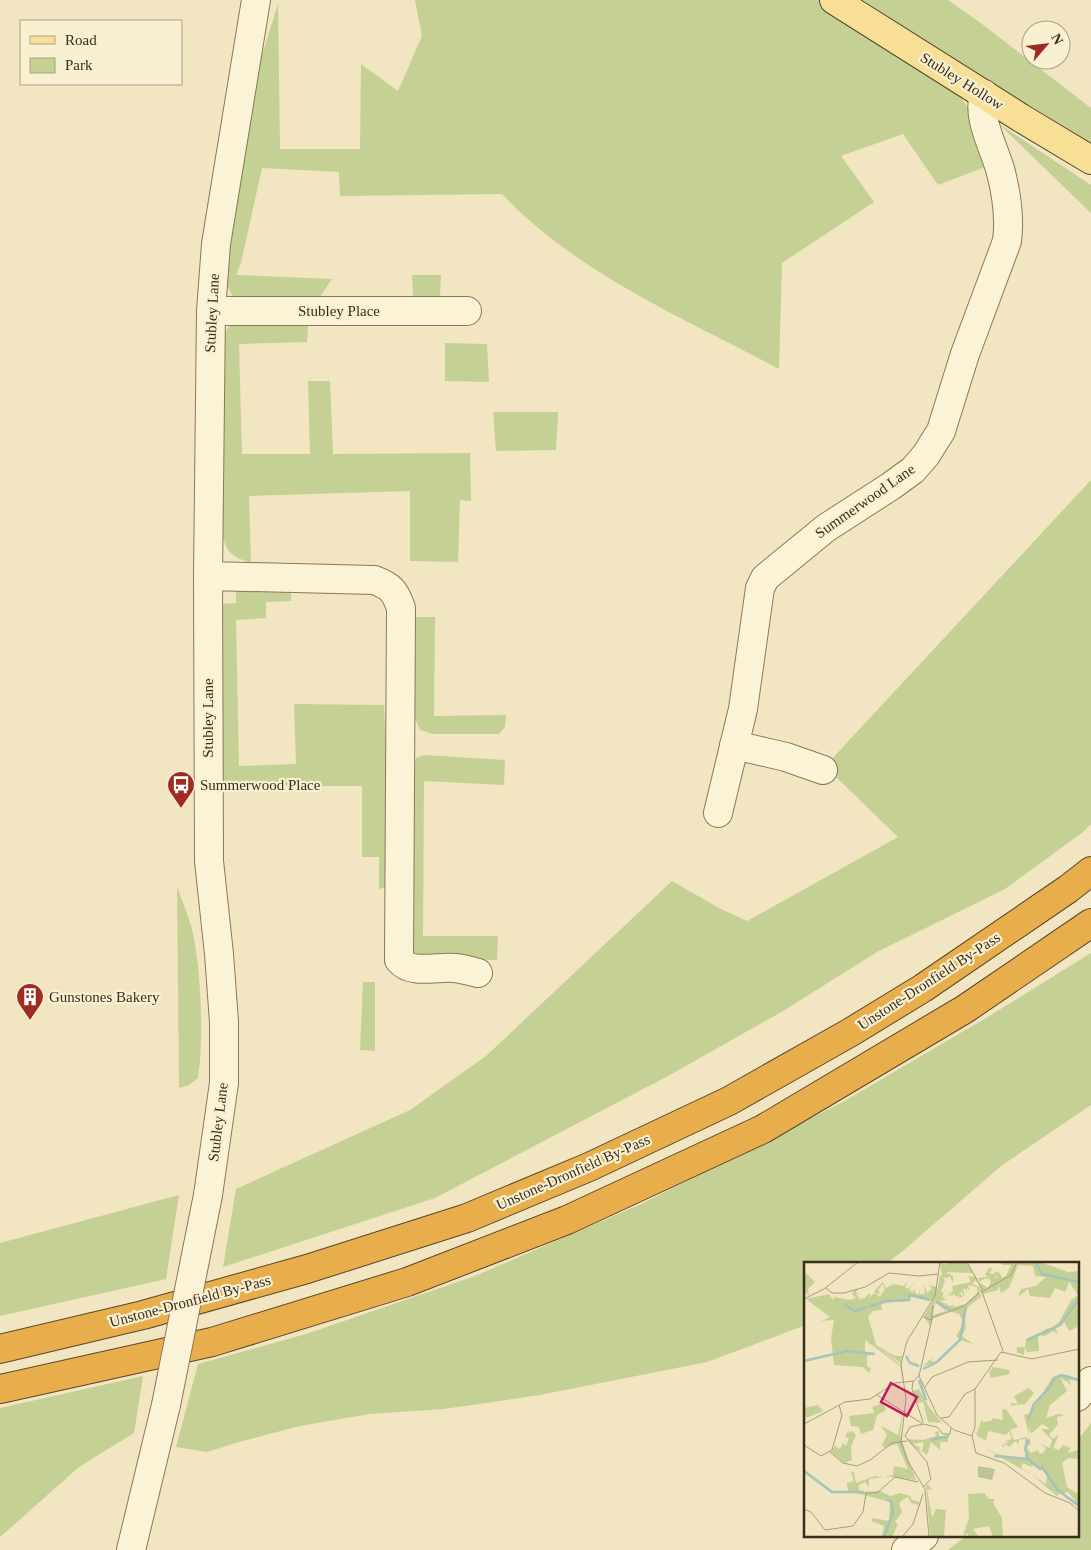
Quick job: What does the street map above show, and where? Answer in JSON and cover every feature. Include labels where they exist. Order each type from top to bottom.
[{"type":"highway","name":"Unstone-Dronfield By-Pass","points":[[0,1349],[143,1315],[307,1270],[467,1218],[589,1167],[729,1101],[851,1032],[923,988],[1068,889],[1091,871]]},
{"type":"highway","points":[[0,1388],[212,1342],[407,1282],[567,1220],[763,1130],[965,1010],[1091,923]]},
{"type":"main road","name":"Stubley Hollow","points":[[834,0],[1091,160]]},
{"type":"street","name":"Stubley Lane","points":[[131,1550],[166,1405],[208,1195],[224,1084],[224,1022],[209,861],[208,576],[211,311],[216,244],[256,0]]},
{"type":"street","name":"Summerwood Lane","points":[[718,813],[744,701],[760,588],[765,578],[826,528],[913,470],[926,455],[941,431],[965,354],[1007,241],[1009,223],[1000,170],[981,110],[984,94]]},
{"type":"street","name":"Stubley Place","points":[[211,311],[467,311]]},
{"type":"street","points":[[208,576],[374,580],[386,584],[396,593],[401,608],[399,960],[403,965],[417,968],[454,968],[478,973]]},
{"type":"street","points":[[734,745],[786,757],[823,770]]},
{"type":"street","points":[[1078,1396],[1091,1380]]},
{"type":"street","points":[[906,1550],[921,1538]]},
{"type":"green space","points":[[415,0],[825,0],[953,85],[973,116],[991,165],[938,185],[903,134],[841,156],[874,202],[782,263],[779,369],[669,312],[597,271],[563,248],[531,222],[502,194],[340,196],[339,172],[262,168],[241,263],[236,275],[332,279],[318,300],[247,300],[233,297],[225,282],[245,146],[258,68],[278,4],[280,149],[360,149],[361,64],[398,91],[422,36]]},
{"type":"green space","points":[[863,0],[948,0],[1021,54],[1021,70],[1042,70],[1091,108],[1091,142],[958,63]]},
{"type":"green space","points":[[999,124],[1091,185],[1091,213]]},
{"type":"green space","points":[[412,275],[441,275],[440,296],[436,300],[417,300],[413,295]]},
{"type":"green space","points":[[244,321],[308,326],[307,342],[239,344],[242,454],[310,454],[308,381],[330,381],[333,454],[470,453],[471,501],[460,500],[458,562],[410,561],[410,491],[249,496],[251,563],[232,554],[226,546],[220,526],[223,335],[231,324]]},
{"type":"green space","points":[[445,343],[487,344],[489,382],[445,381]]},
{"type":"green space","points":[[493,412],[558,412],[556,450],[496,451]]},
{"type":"green space","points":[[1091,480],[1091,824],[1083,832],[1005,889],[877,952],[783,1011],[668,1076],[435,1198],[223,1267],[236,1189],[410,1110],[486,1056],[672,881],[719,908],[747,921],[898,837],[837,778],[833,778],[828,763]]},
{"type":"green space","points":[[242,586],[291,589],[291,601],[266,602],[266,618],[236,620],[239,766],[296,764],[294,704],[384,705],[387,768],[386,887],[379,889],[379,857],[362,857],[362,786],[221,786],[222,604],[236,603],[236,591]]},
{"type":"green space","points":[[416,617],[435,617],[434,716],[506,715],[505,727],[499,734],[433,734],[420,730],[414,716]]},
{"type":"green space","points":[[425,755],[505,760],[504,785],[424,781],[423,936],[498,936],[497,960],[413,958],[408,951],[412,768],[417,757]]},
{"type":"green space","points":[[177,886],[193,933],[201,1005],[201,1044],[198,1078],[189,1085],[179,1088]]},
{"type":"green space","points":[[1091,953],[1091,1105],[1001,1166],[889,1262],[804,1262],[804,1325],[707,1362],[540,1395],[444,1409],[369,1414],[300,1426],[207,1452],[176,1447],[198,1364],[306,1334],[475,1276],[639,1205],[841,1103],[991,1015]]},
{"type":"green space","points":[[363,982],[375,982],[375,1051],[360,1050]]},
{"type":"green space","points":[[179,1195],[166,1279],[0,1316],[0,1243]]},
{"type":"green space","points":[[143,1376],[134,1433],[79,1467],[0,1537],[0,1408]]},
{"type":"green space","points":[[1091,1423],[1091,1550],[948,1550],[963,1538],[1078,1538],[1078,1440]]},
{"type":"place","name":"Summerwood Place","points":[[181,809]]},
{"type":"place","name":"Gunstones Bakery","points":[[30,1021]]}]
